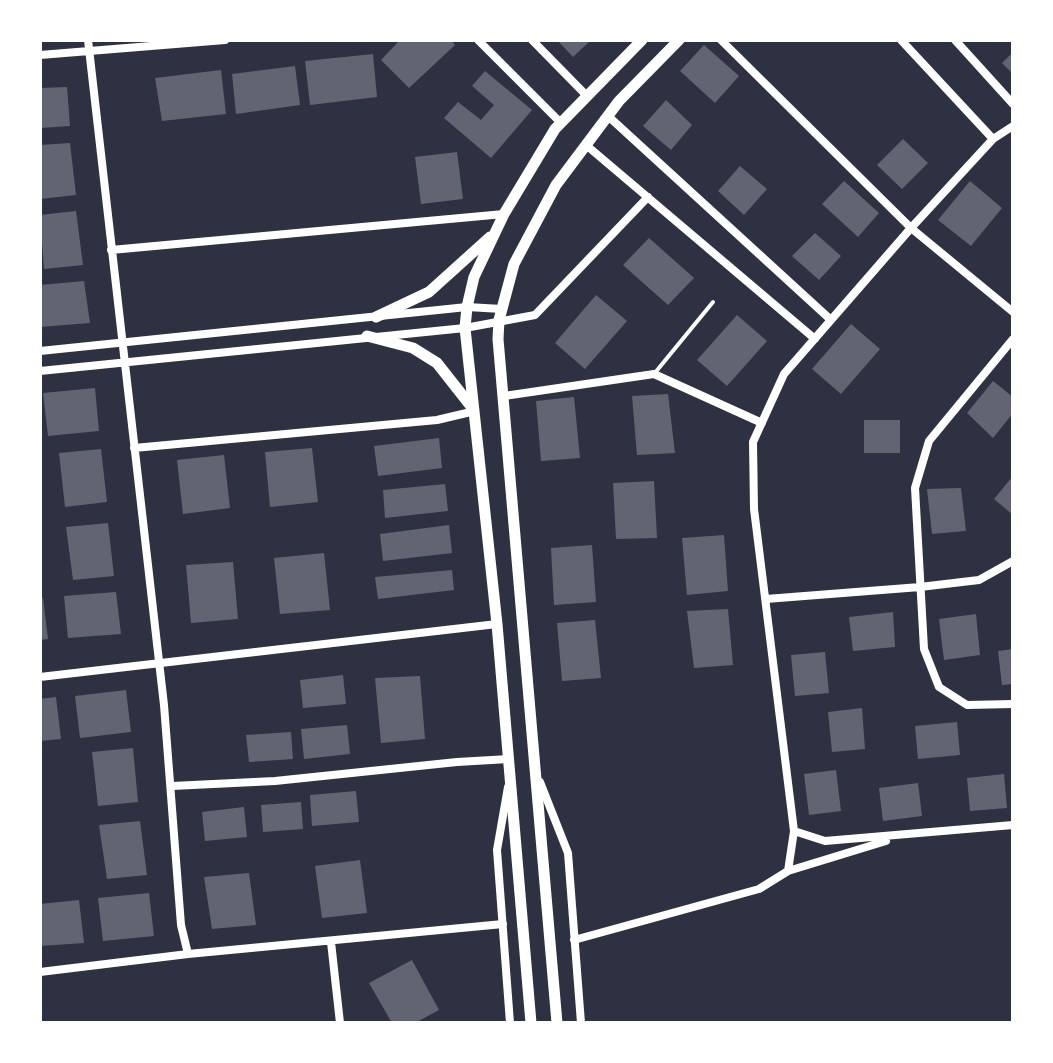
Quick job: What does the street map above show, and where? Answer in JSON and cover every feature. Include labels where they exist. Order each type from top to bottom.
[{"type":"main road","points":[[531,1023],[497,624],[465,328],[467,307],[474,277],[504,214],[561,123],[642,40]]},
{"type":"main road","points":[[557,1023],[498,339],[500,314],[514,264],[556,185],[619,101],[679,40]]},
{"type":"main road","points":[[376,317],[429,292],[496,231]]},
{"type":"main road","points":[[367,336],[413,348],[437,363],[475,411]]},
{"type":"street","points":[[40,55],[88,45],[225,40]]},
{"type":"street","points":[[478,40],[561,123]]},
{"type":"street","points":[[532,40],[587,96]]},
{"type":"street","points":[[721,40],[911,228],[1013,312]]},
{"type":"street","points":[[901,40],[993,139]]},
{"type":"street","points":[[955,40],[1013,104]]},
{"type":"street","points":[[88,45],[172,786],[181,925],[188,954]]},
{"type":"street","points":[[608,116],[831,320]]},
{"type":"street","points":[[788,871],[794,831],[754,509],[753,442],[784,374],[993,139],[1013,126]]},
{"type":"street","points":[[586,145],[815,339]]},
{"type":"street","points":[[40,351],[467,307],[500,314],[535,315],[648,197]]},
{"type":"street","points":[[111,250],[504,214]]},
{"type":"street","points":[[40,371],[465,328],[500,314]]},
{"type":"street","points":[[1013,339],[929,441],[915,488],[924,649],[939,687],[967,705],[1013,704]]},
{"type":"street","points":[[504,396],[654,374],[762,423]]},
{"type":"street","points":[[134,448],[437,420],[475,411]]},
{"type":"street","points":[[766,599],[979,580],[1013,561]]},
{"type":"street","points":[[40,677],[497,624]]},
{"type":"street","points":[[172,786],[275,781],[509,759]]},
{"type":"street","points":[[535,770],[568,853],[581,1023]]},
{"type":"street","points":[[510,774],[497,850],[510,1023]]},
{"type":"street","points":[[794,831],[825,841],[1013,825]]},
{"type":"street","points":[[574,940],[759,889],[788,871],[864,846],[914,835]]},
{"type":"street","points":[[40,972],[188,954],[503,924]]},
{"type":"street","points":[[331,942],[340,1023]]},
{"type":"lane","points":[[654,374],[713,302]]},
{"type":"building","points":[[400,40],[451,40],[455,45],[409,88],[381,60]]},
{"type":"building","points":[[557,40],[591,40],[573,57]]},
{"type":"building","points":[[704,45],[739,76],[715,103],[680,71]]},
{"type":"building","points":[[1013,52],[1013,74],[1002,63]]},
{"type":"building","points":[[373,54],[377,97],[310,105],[305,61]]},
{"type":"building","points":[[295,66],[300,105],[236,114],[232,74]]},
{"type":"building","points":[[221,70],[226,114],[162,121],[155,78]]},
{"type":"building","points":[[485,71],[532,110],[491,158],[444,118],[458,102],[481,120],[494,105],[472,86]]},
{"type":"building","points":[[67,87],[70,126],[40,128],[40,88]]},
{"type":"building","points":[[666,100],[692,125],[671,150],[643,126]]},
{"type":"building","points":[[903,139],[928,163],[902,189],[877,165]]},
{"type":"building","points":[[70,143],[76,195],[40,199],[40,145]]},
{"type":"building","points":[[457,152],[463,199],[421,204],[415,157]]},
{"type":"building","points":[[740,166],[767,189],[744,215],[718,191]]},
{"type":"building","points":[[844,181],[879,213],[858,237],[822,204]]},
{"type":"building","points":[[970,181],[1002,208],[971,246],[938,220]]},
{"type":"building","points":[[76,211],[83,265],[44,269],[40,215]]},
{"type":"building","points":[[815,233],[841,256],[819,280],[792,256]]},
{"type":"building","points":[[649,238],[694,278],[668,305],[623,265]]},
{"type":"building","points":[[84,281],[90,323],[40,327],[40,285]]},
{"type":"building","points":[[596,295],[627,321],[585,369],[555,343]]},
{"type":"building","points":[[737,315],[767,341],[727,386],[697,360]]},
{"type":"building","points":[[851,324],[880,349],[841,394],[812,369]]},
{"type":"building","points":[[993,381],[1013,397],[1013,413],[993,438],[967,413]]},
{"type":"building","points":[[95,388],[99,431],[48,436],[43,393]]},
{"type":"building","points":[[668,394],[675,453],[637,455],[632,396]]},
{"type":"building","points":[[574,397],[580,458],[541,461],[536,401]]},
{"type":"building","points":[[864,420],[900,420],[900,453],[864,453]]},
{"type":"building","points":[[439,438],[442,468],[378,476],[374,446]]},
{"type":"building","points":[[312,448],[318,502],[270,507],[265,452]]},
{"type":"building","points":[[101,449],[107,502],[65,507],[59,453]]},
{"type":"building","points":[[224,455],[230,508],[183,514],[177,460]]},
{"type":"building","points":[[1013,476],[1013,515],[994,499]]},
{"type":"building","points":[[654,481],[657,538],[616,539],[613,483]]},
{"type":"building","points":[[445,484],[448,511],[385,518],[383,490]]},
{"type":"building","points":[[961,488],[966,531],[932,534],[927,489]]},
{"type":"building","points":[[108,523],[114,576],[73,580],[66,527]]},
{"type":"building","points":[[449,525],[452,553],[383,561],[380,534]]},
{"type":"building","points":[[724,535],[728,591],[687,595],[682,538]]},
{"type":"building","points":[[592,545],[596,602],[554,605],[551,548]]},
{"type":"building","points":[[324,553],[330,610],[280,614],[274,558]]},
{"type":"building","points":[[233,562],[238,619],[191,623],[186,565]]},
{"type":"building","points":[[452,570],[454,590],[378,599],[375,577]]},
{"type":"building","points":[[116,592],[121,634],[68,638],[64,596]]},
{"type":"building","points":[[40,598],[43,598],[48,639],[40,640]]},
{"type":"building","points":[[728,609],[733,665],[694,668],[687,611]]},
{"type":"building","points":[[893,612],[895,647],[853,651],[849,617]]},
{"type":"building","points":[[976,614],[980,655],[944,660],[939,619]]},
{"type":"building","points":[[595,620],[601,678],[562,681],[557,623]]},
{"type":"building","points":[[1013,649],[1013,684],[1002,685],[998,651]]},
{"type":"building","points":[[825,652],[829,693],[795,696],[791,655]]},
{"type":"building","points":[[343,675],[346,704],[303,708],[300,680]]},
{"type":"building","points":[[420,676],[425,739],[381,743],[375,678]]},
{"type":"building","points":[[126,690],[131,732],[80,738],[75,696]]},
{"type":"building","points":[[56,697],[61,739],[40,741],[40,699]]},
{"type":"building","points":[[862,708],[865,749],[832,752],[828,712]]},
{"type":"building","points":[[957,722],[960,755],[918,759],[915,726]]},
{"type":"building","points":[[347,725],[350,754],[304,759],[301,729]]},
{"type":"building","points":[[291,732],[293,759],[249,762],[246,735]]},
{"type":"building","points":[[133,748],[138,802],[98,806],[92,752]]},
{"type":"building","points":[[836,770],[841,811],[809,815],[804,774]]},
{"type":"building","points":[[1004,774],[1007,808],[970,811],[967,778]]},
{"type":"building","points":[[918,783],[922,816],[883,821],[879,788]]},
{"type":"building","points":[[356,791],[359,822],[312,826],[310,795]]},
{"type":"building","points":[[301,802],[303,829],[263,832],[261,805]]},
{"type":"building","points":[[244,807],[247,837],[205,841],[202,812]]},
{"type":"building","points":[[140,821],[147,875],[107,879],[99,825]]},
{"type":"building","points":[[360,860],[367,913],[322,918],[315,866]]},
{"type":"building","points":[[249,873],[256,925],[212,929],[204,877]]},
{"type":"building","points":[[149,893],[154,936],[103,941],[98,898]]},
{"type":"building","points":[[79,900],[84,943],[40,946],[40,904]]},
{"type":"building","points":[[412,960],[439,1010],[415,1023],[392,1023],[369,983]]}]
